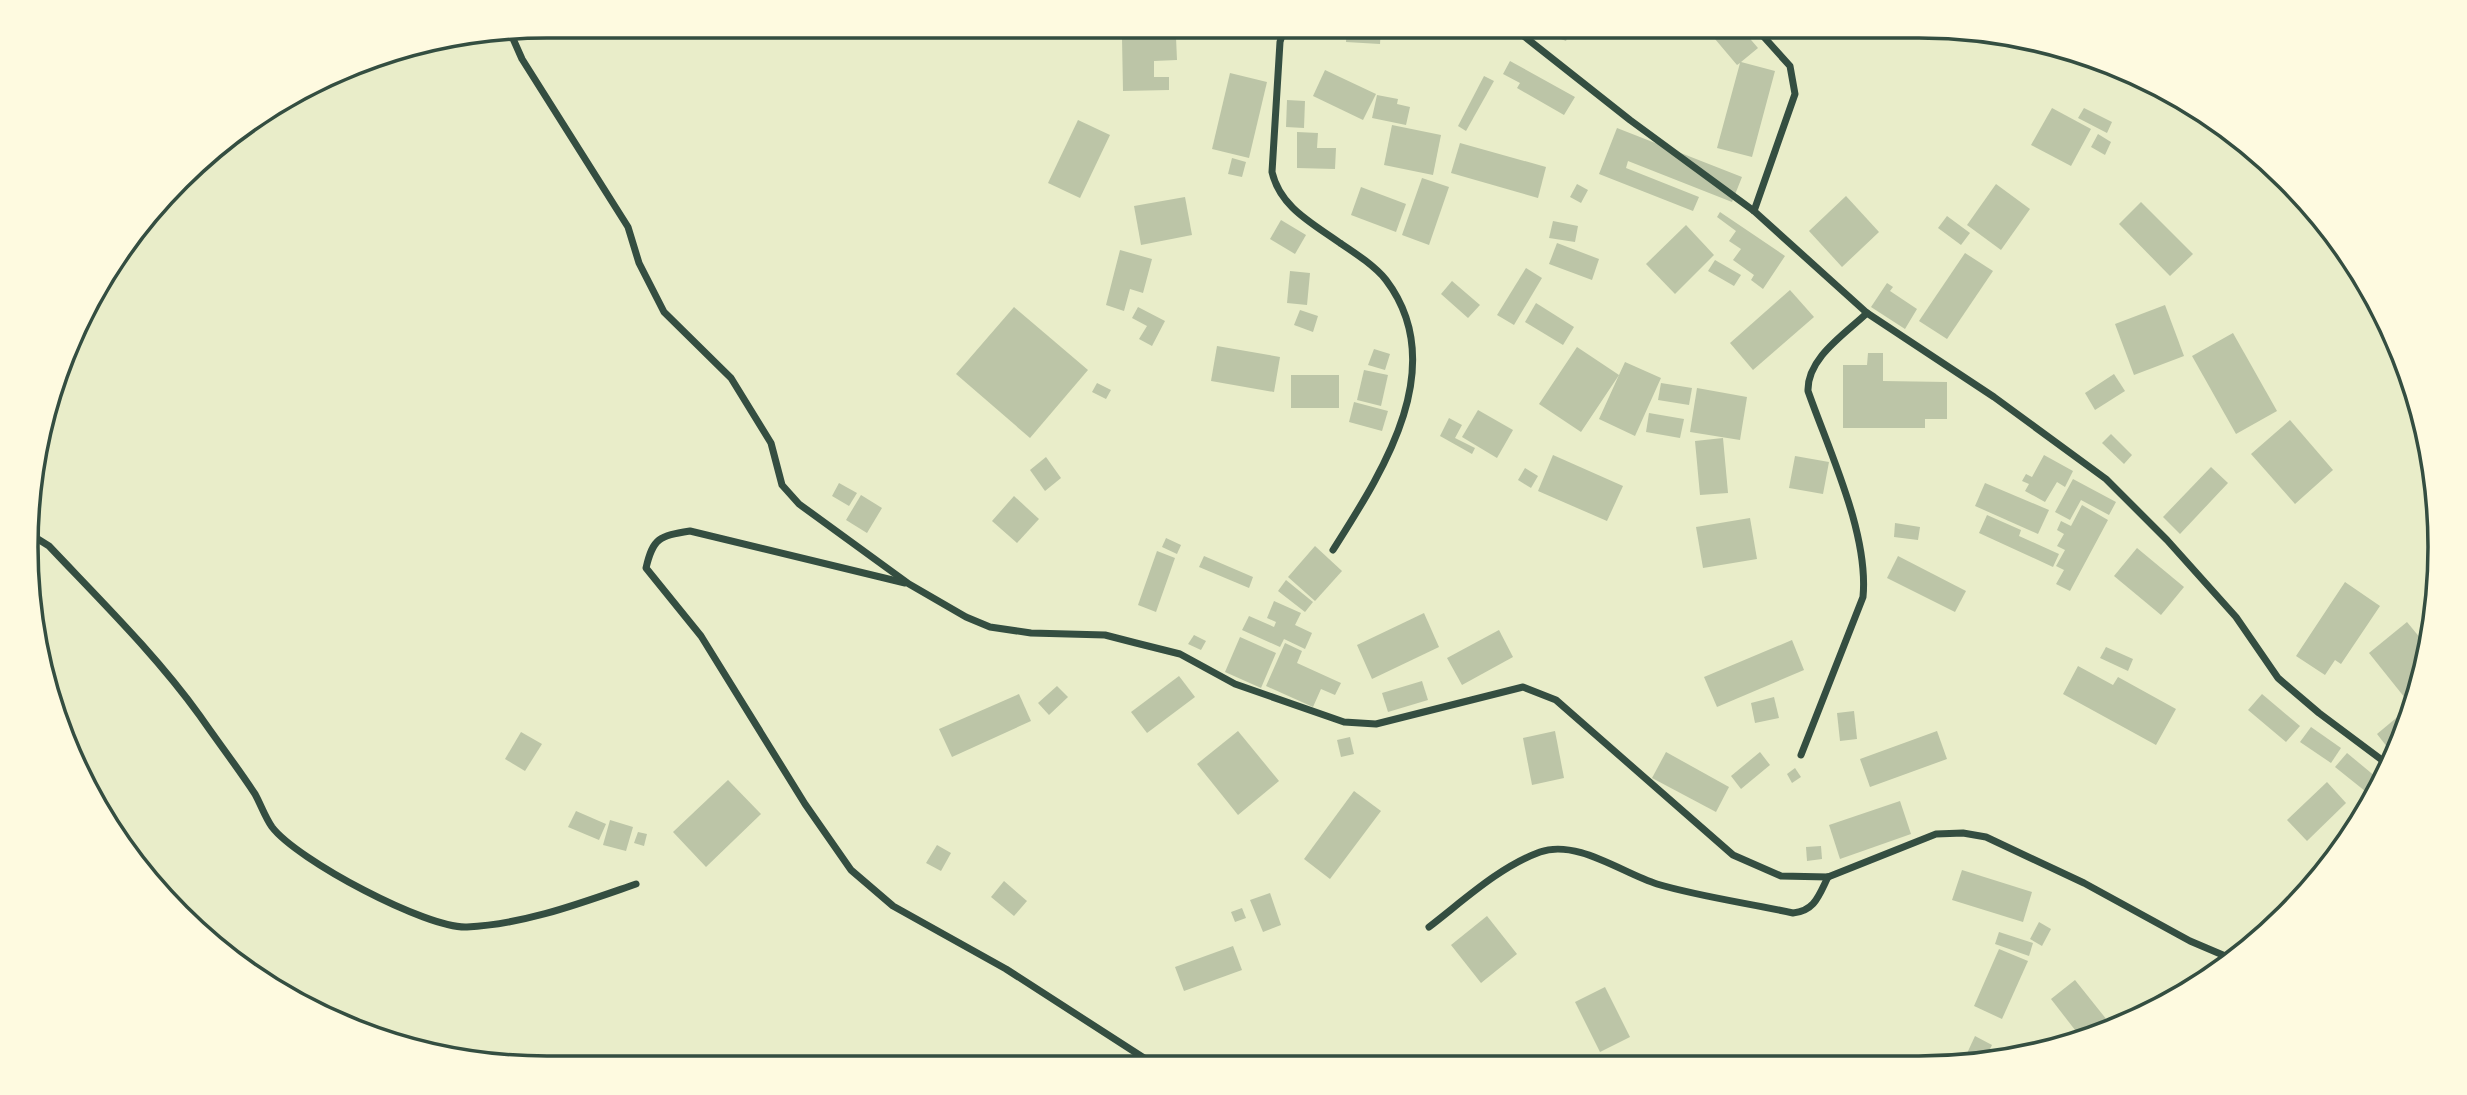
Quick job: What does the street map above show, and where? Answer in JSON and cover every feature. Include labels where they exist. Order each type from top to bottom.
[{"type":"street","points":[[1281,38],[1272,172],[1276,188],[1288,205],[1385,278],[1410,326],[1413,361],[1403,421],[1385,467],[1333,550]]},
{"type":"street","points":[[1526,38],[1630,120],[1754,211],[1867,313],[1994,397],[2106,479],[2167,540],[2236,617],[2278,678],[2382,760]]},
{"type":"street","points":[[1754,211],[1795,94],[1790,66],[1765,38]]},
{"type":"street","points":[[514,40],[522,59],[628,227],[639,263],[664,312],[732,377],[771,443],[782,485],[799,504],[909,584],[966,617],[990,627],[1031,633],[1105,635],[1169,651],[1235,684],[1344,722],[1376,724],[1523,687],[1556,700],[1733,855],[1781,876],[1828,877],[1936,834],[1986,837],[2084,883],[2190,941],[2223,955]]},
{"type":"street","points":[[1801,755],[1863,597],[1865,578],[1862,550],[1808,391],[1808,376],[1816,363],[1867,313]]},
{"type":"street","points":[[909,584],[690,531],[664,535],[651,546],[646,568],[701,636],[805,804],[851,870],[893,906],[1006,969],[1141,1056]]},
{"type":"street","points":[[38,540],[49,547],[130,631],[198,714],[254,794],[273,828],[304,854],[356,885],[420,917],[465,927],[541,916],[636,884]]},
{"type":"street","points":[[1429,927],[1506,870],[1540,852],[1557,849],[1588,857],[1657,884],[1793,914],[1806,912],[1815,903],[1828,877]]},
{"type":"building","points":[[1122,38],[1176,38],[1177,60],[1154,61],[1154,77],[1169,77],[1169,90],[1123,91]]},
{"type":"building","points":[[1346,38],[1380,38],[1380,44],[1346,42]]},
{"type":"building","points":[[1714,38],[1749,38],[1758,48],[1741,62],[1775,71],[1752,157],[1717,148],[1740,63],[1737,65]]},
{"type":"building","points":[[1510,61],[1575,97],[1564,115],[1517,88],[1520,83],[1503,74]]},
{"type":"building","points":[[1325,70],[1376,94],[1363,120],[1313,96]]},
{"type":"building","points":[[1230,73],[1267,82],[1249,158],[1212,149]]},
{"type":"building","points":[[1484,76],[1494,81],[1466,131],[1458,126]]},
{"type":"building","points":[[1377,95],[1398,99],[1397,104],[1410,107],[1406,125],[1372,118]]},
{"type":"building","points":[[1287,100],[1305,101],[1304,128],[1286,127]]},
{"type":"building","points":[[2052,108],[2091,129],[2071,166],[2031,145]]},
{"type":"building","points":[[2084,108],[2112,122],[2107,133],[2078,118]]},
{"type":"building","points":[[1078,120],[1110,135],[1080,198],[1048,183]]},
{"type":"building","points":[[1392,125],[1441,135],[1433,175],[1384,165]]},
{"type":"building","points":[[1617,128],[1742,177],[1732,202],[1628,161],[1626,168],[1699,197],[1693,211],[1599,174]]},
{"type":"building","points":[[1297,132],[1318,133],[1317,148],[1336,148],[1335,169],[1297,168]]},
{"type":"building","points":[[2098,134],[2111,142],[2105,155],[2091,147]]},
{"type":"building","points":[[1460,143],[1546,167],[1538,198],[1451,173]]},
{"type":"building","points":[[1232,158],[1246,162],[1242,177],[1228,174]]},
{"type":"building","points":[[1422,178],[1449,187],[1429,245],[1402,235]]},
{"type":"building","points":[[1577,184],[1588,190],[1581,203],[1570,197]]},
{"type":"building","points":[[1996,184],[2030,209],[2001,250],[1967,225]]},
{"type":"building","points":[[1361,187],[1406,204],[1396,232],[1351,215]]},
{"type":"building","points":[[1846,196],[1879,232],[1842,267],[1809,231]]},
{"type":"building","points":[[1185,197],[1192,235],[1141,245],[1134,206]]},
{"type":"building","points":[[2141,202],[2193,254],[2170,276],[2119,224]]},
{"type":"building","points":[[1720,212],[1785,256],[1763,289],[1751,280],[1754,275],[1733,260],[1741,249],[1729,241],[1736,231],[1717,217]]},
{"type":"building","points":[[1947,216],[1970,233],[1961,245],[1938,228]]},
{"type":"building","points":[[1281,220],[1306,235],[1295,254],[1270,239]]},
{"type":"building","points":[[1553,221],[1578,226],[1575,242],[1549,238]]},
{"type":"building","points":[[1686,225],[1714,255],[1675,294],[1646,264]]},
{"type":"building","points":[[1557,243],[1599,259],[1592,280],[1549,264]]},
{"type":"building","points":[[1120,250],[1152,259],[1143,293],[1130,289],[1124,311],[1106,305]]},
{"type":"building","points":[[1965,253],[1993,271],[1947,339],[1919,321]]},
{"type":"building","points":[[1715,260],[1741,275],[1734,286],[1708,271]]},
{"type":"building","points":[[1526,268],[1542,278],[1514,325],[1497,315]]},
{"type":"building","points":[[1290,271],[1310,273],[1307,305],[1287,303]]},
{"type":"building","points":[[1452,281],[1480,305],[1468,318],[1441,294]]},
{"type":"building","points":[[1887,283],[1893,287],[1890,291],[1917,309],[1905,329],[1871,307]]},
{"type":"building","points":[[1790,290],[1814,317],[1753,370],[1730,343]]},
{"type":"building","points":[[1536,303],[1574,327],[1563,345],[1525,322]]},
{"type":"building","points":[[2165,305],[2184,356],[2134,375],[2115,324]]},
{"type":"building","points":[[1014,307],[1088,370],[1030,438],[956,374]]},
{"type":"building","points":[[1138,307],[1165,321],[1152,346],[1139,339],[1147,326],[1132,318]]},
{"type":"building","points":[[1300,310],[1318,316],[1313,332],[1294,325]]},
{"type":"building","points":[[2233,333],[2277,411],[2236,434],[2192,356]]},
{"type":"building","points":[[1217,346],[1280,357],[1274,392],[1211,381]]},
{"type":"building","points":[[1577,347],[1619,375],[1581,432],[1539,404]]},
{"type":"building","points":[[1374,349],[1390,354],[1385,370],[1368,365]]},
{"type":"building","points":[[1868,353],[1883,353],[1883,381],[1947,382],[1947,419],[1925,419],[1925,428],[1843,428],[1843,365],[1867,365]]},
{"type":"building","points":[[1625,362],[1661,378],[1635,436],[1599,419]]},
{"type":"building","points":[[1364,370],[1388,375],[1381,406],[1357,400]]},
{"type":"building","points":[[2114,374],[2125,391],[2095,410],[2085,393]]},
{"type":"building","points":[[1291,375],[1339,375],[1339,408],[1291,408]]},
{"type":"building","points":[[1097,383],[1111,390],[1106,399],[1092,392]]},
{"type":"building","points":[[1661,383],[1692,388],[1689,405],[1658,400]]},
{"type":"building","points":[[1697,388],[1747,397],[1740,440],[1690,432]]},
{"type":"building","points":[[1354,402],[1388,411],[1382,431],[1349,422]]},
{"type":"building","points":[[1478,410],[1513,430],[1497,458],[1462,437]]},
{"type":"building","points":[[1649,413],[1684,419],[1680,438],[1646,432]]},
{"type":"building","points":[[1449,418],[1462,425],[1455,438],[1475,448],[1472,454],[1440,436]]},
{"type":"building","points":[[2290,420],[2333,470],[2295,504],[2251,454]]},
{"type":"building","points":[[2111,434],[2132,455],[2124,464],[2102,443]]},
{"type":"building","points":[[1723,438],[1728,493],[1700,495],[1695,441]]},
{"type":"building","points":[[1553,455],[1623,486],[1607,521],[1538,491]]},
{"type":"building","points":[[2044,455],[2073,471],[2065,487],[2057,482],[2045,502],[2025,491],[2029,484],[2022,481],[2026,474],[2032,477]]},
{"type":"building","points":[[1795,456],[1829,462],[1823,494],[1789,488]]},
{"type":"building","points":[[1046,457],[1061,478],[1045,491],[1030,470]]},
{"type":"building","points":[[2211,467],[2228,483],[2180,534],[2163,517]]},
{"type":"building","points":[[1525,468],[1538,476],[1531,488],[1518,480]]},
{"type":"building","points":[[2073,479],[2116,502],[2109,515],[2081,500],[2070,520],[2055,512]]},
{"type":"building","points":[[839,483],[857,493],[849,506],[832,496]]},
{"type":"building","points":[[1985,483],[2049,510],[2038,534],[1975,506]]},
{"type":"building","points":[[861,495],[882,508],[867,533],[846,520]]},
{"type":"building","points":[[1014,496],[1039,519],[1017,543],[992,521]]},
{"type":"building","points":[[2082,505],[2108,520],[2070,591],[2056,584],[2064,570],[2056,566],[2065,550],[2057,546],[2064,534],[2057,530],[2061,521],[2071,526]]},
{"type":"building","points":[[1987,515],[2021,530],[2019,536],[2059,554],[2053,567],[1979,533]]},
{"type":"building","points":[[1750,518],[1757,559],[1703,568],[1696,527]]},
{"type":"building","points":[[1895,523],[1920,527],[1918,540],[1894,537]]},
{"type":"building","points":[[1166,538],[1181,545],[1177,554],[1162,547]]},
{"type":"building","points":[[1315,546],[1342,571],[1315,601],[1288,577]]},
{"type":"building","points":[[2137,548],[2184,587],[2161,615],[2114,576]]},
{"type":"building","points":[[1157,551],[1175,558],[1156,612],[1138,605]]},
{"type":"building","points":[[1204,556],[1253,577],[1249,588],[1199,567]]},
{"type":"building","points":[[1898,556],[1966,591],[1955,612],[1887,578]]},
{"type":"building","points":[[1286,580],[1313,602],[1305,612],[1278,591]]},
{"type":"building","points":[[2345,582],[2380,606],[2341,664],[2335,660],[2325,675],[2296,656]]},
{"type":"building","points":[[1274,601],[1301,613],[1295,625],[1312,633],[1305,649],[1284,639],[1280,647],[1242,630],[1249,616],[1274,627],[1276,622],[1267,618]]},
{"type":"building","points":[[1424,613],[1439,647],[1372,679],[1357,645]]},
{"type":"building","points":[[2407,622],[2420,638],[2405,698],[2369,653]]},
{"type":"building","points":[[1499,630],[1513,657],[1462,685],[1447,658]]},
{"type":"building","points":[[1194,635],[1206,641],[1201,650],[1188,644]]},
{"type":"building","points":[[1240,637],[1276,653],[1261,688],[1225,672]]},
{"type":"building","points":[[1792,640],[1804,670],[1717,707],[1704,677]]},
{"type":"building","points":[[1285,643],[1302,651],[1297,663],[1341,683],[1335,695],[1321,689],[1313,707],[1266,686]]},
{"type":"building","points":[[2106,647],[2133,659],[2128,671],[2100,658]]},
{"type":"building","points":[[2078,666],[2113,685],[2118,677],[2176,709],[2156,745],[2063,694]]},
{"type":"building","points":[[1179,676],[1195,697],[1147,733],[1131,712]]},
{"type":"building","points":[[1422,681],[1428,700],[1388,712],[1382,693]]},
{"type":"building","points":[[1057,686],[1068,697],[1049,715],[1038,703]]},
{"type":"building","points":[[1019,694],[1031,721],[952,757],[939,729]]},
{"type":"building","points":[[2262,694],[2300,726],[2286,742],[2248,710]]},
{"type":"building","points":[[1774,697],[1779,718],[1755,723],[1751,703]]},
{"type":"building","points":[[1854,711],[1857,739],[1840,741],[1837,713]]},
{"type":"building","points":[[2399,715],[2388,747],[2377,734]]},
{"type":"building","points":[[2311,727],[2341,748],[2331,763],[2300,742]]},
{"type":"building","points":[[1238,731],[1279,781],[1238,815],[1197,764]]},
{"type":"building","points":[[1555,731],[1564,778],[1532,785],[1523,738]]},
{"type":"building","points":[[1937,731],[1947,759],[1870,787],[1860,759]]},
{"type":"building","points":[[521,732],[542,744],[525,771],[505,759]]},
{"type":"building","points":[[1350,737],[1354,754],[1341,757],[1337,740]]},
{"type":"building","points":[[1666,752],[1729,787],[1716,812],[1652,778]]},
{"type":"building","points":[[1760,752],[1770,765],[1741,789],[1731,776]]},
{"type":"building","points":[[2347,753],[2374,776],[2365,791],[2335,767]]},
{"type":"building","points":[[1795,768],[1801,777],[1792,783],[1787,774]]},
{"type":"building","points":[[728,780],[761,814],[706,867],[673,832]]},
{"type":"building","points":[[2327,782],[2346,803],[2307,841],[2287,820]]},
{"type":"building","points":[[1354,791],[1381,811],[1330,879],[1304,859]]},
{"type":"building","points":[[1900,801],[1911,834],[1840,859],[1829,825]]},
{"type":"building","points":[[576,811],[606,824],[599,840],[568,827]]},
{"type":"building","points":[[610,820],[633,827],[626,851],[603,845]]},
{"type":"building","points":[[638,832],[647,834],[644,846],[634,843]]},
{"type":"building","points":[[937,845],[951,853],[941,871],[926,863]]},
{"type":"building","points":[[1821,846],[1822,859],[1807,861],[1806,847]]},
{"type":"building","points":[[1962,870],[2032,892],[2023,922],[1952,900]]},
{"type":"building","points":[[1004,881],[1027,901],[1014,916],[991,897]]},
{"type":"building","points":[[1270,893],[1281,925],[1263,932],[1250,900]]},
{"type":"building","points":[[1242,908],[1246,918],[1235,922],[1231,912]]},
{"type":"building","points":[[1487,916],[1517,954],[1481,983],[1451,945]]},
{"type":"building","points":[[2039,922],[2051,929],[2042,946],[2030,939]]},
{"type":"building","points":[[1999,932],[2033,943],[2029,956],[1995,944]]},
{"type":"building","points":[[1233,946],[1242,970],[1184,991],[1175,967]]},
{"type":"building","points":[[1999,949],[2028,961],[2002,1019],[1974,1006]]},
{"type":"building","points":[[2075,980],[2107,1020],[2076,1031],[2051,999]]},
{"type":"building","points":[[1605,987],[1630,1037],[1600,1052],[1575,1002]]},
{"type":"building","points":[[1975,1036],[1992,1045],[1989,1052],[1967,1054]]}]
